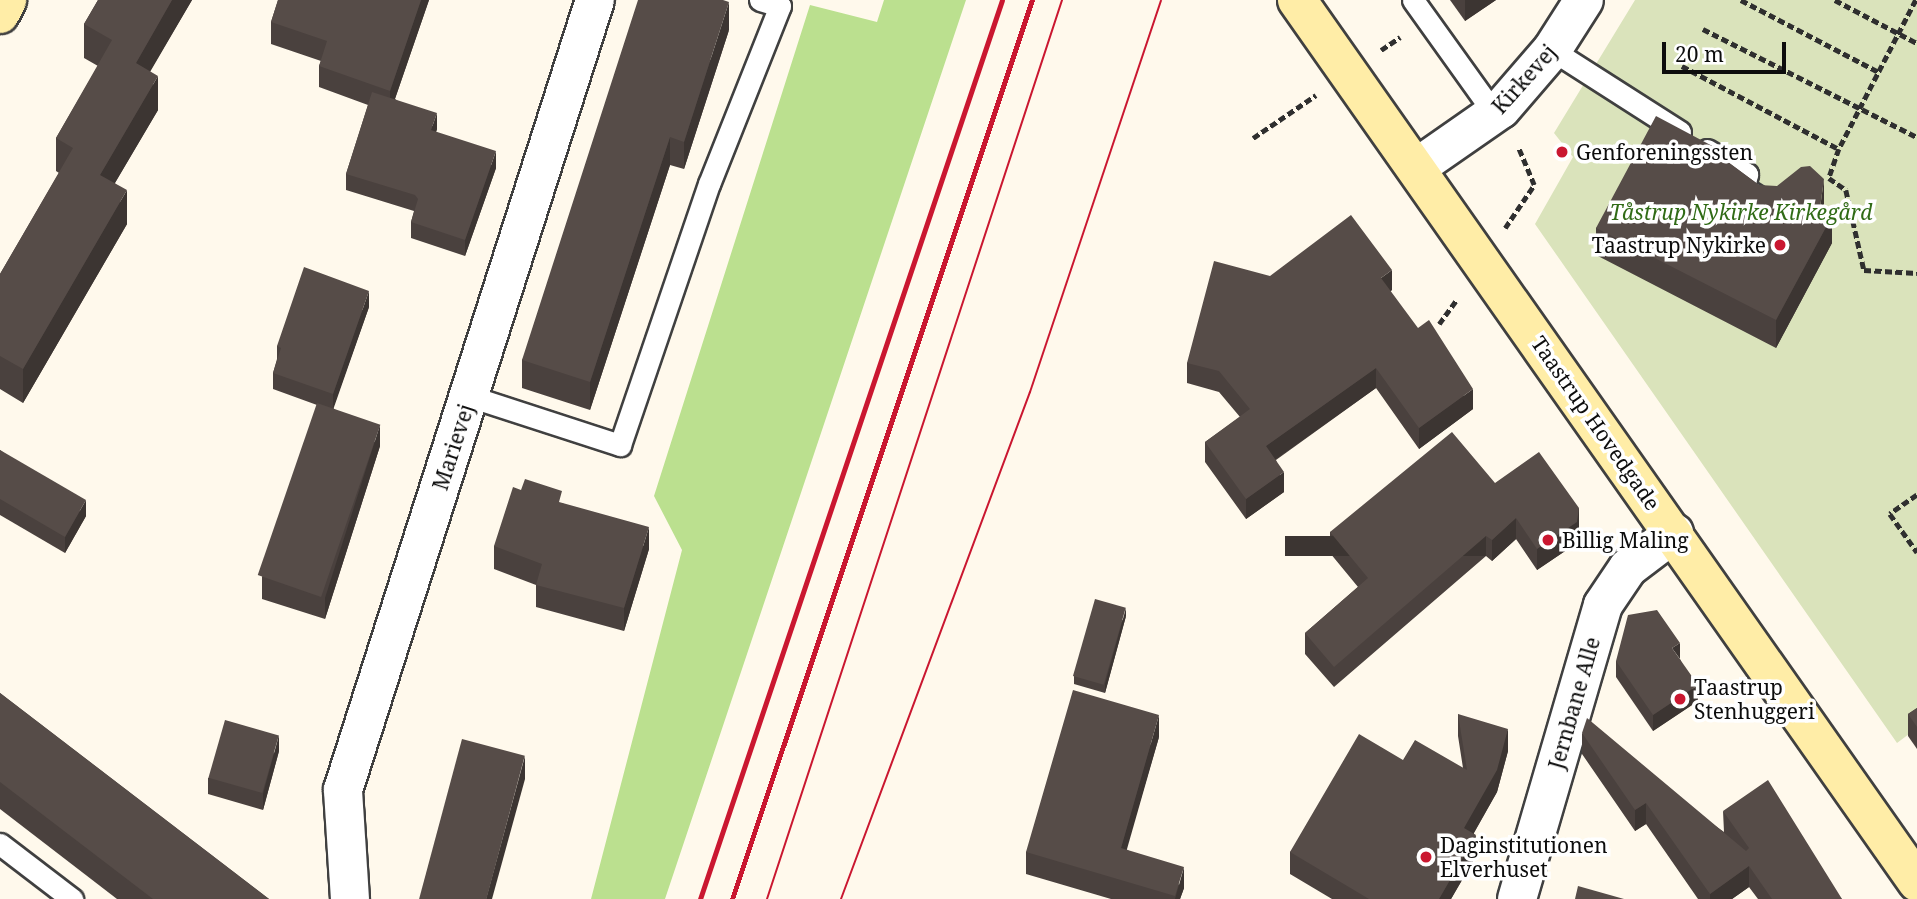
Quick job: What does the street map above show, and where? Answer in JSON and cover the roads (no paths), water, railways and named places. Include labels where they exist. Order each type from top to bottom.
[{"type":"street","points":[[0,14],[7,0]]},
{"type":"street","name":"Marievej","points":[[350,899],[343,790],[596,0]]},
{"type":"street","name":"Taastrup Hovedgade","points":[[1297,0],[1917,882]]},
{"type":"street","name":"Kirkevej","points":[[1416,168],[1502,109],[1552,50],[1584,0]]},
{"type":"street","name":"Jernbane Alle","points":[[1517,899],[1603,605],[1628,568],[1674,533]]},
{"type":"lane","points":[[469,396],[620,445],[709,184],[780,6],[760,0]]},
{"type":"lane","points":[[1413,0],[1486,102],[1502,109]]},
{"type":"lane","points":[[1552,50],[1747,174],[1744,188],[1765,201],[1777,194]]},
{"type":"lane","points":[[0,844],[72,899]]},
{"type":"tram line","points":[[767,899],[1062,0]]},
{"type":"tram line","points":[[841,899],[1030,392],[1161,0]]},
{"type":"railway","points":[[700,899],[1002,0]]},
{"type":"railway","points":[[732,899],[1032,0]]},
{"type":"place","name":"Genforeningssten","points":[[1562,152]]},
{"type":"place","name":"Taastrup Nykirke","points":[[1780,245]]},
{"type":"place","name":"Billig Maling","points":[[1548,540]]},
{"type":"place","name":"Taastrup Stenhuggeri","points":[[1680,699]]},
{"type":"place","name":"Daginstitutionen Elverhuset","points":[[1426,857]]},
{"type":"park label","name":"Tåstrup Nykirke Kirkegård","points":[[1741,212]]}]
